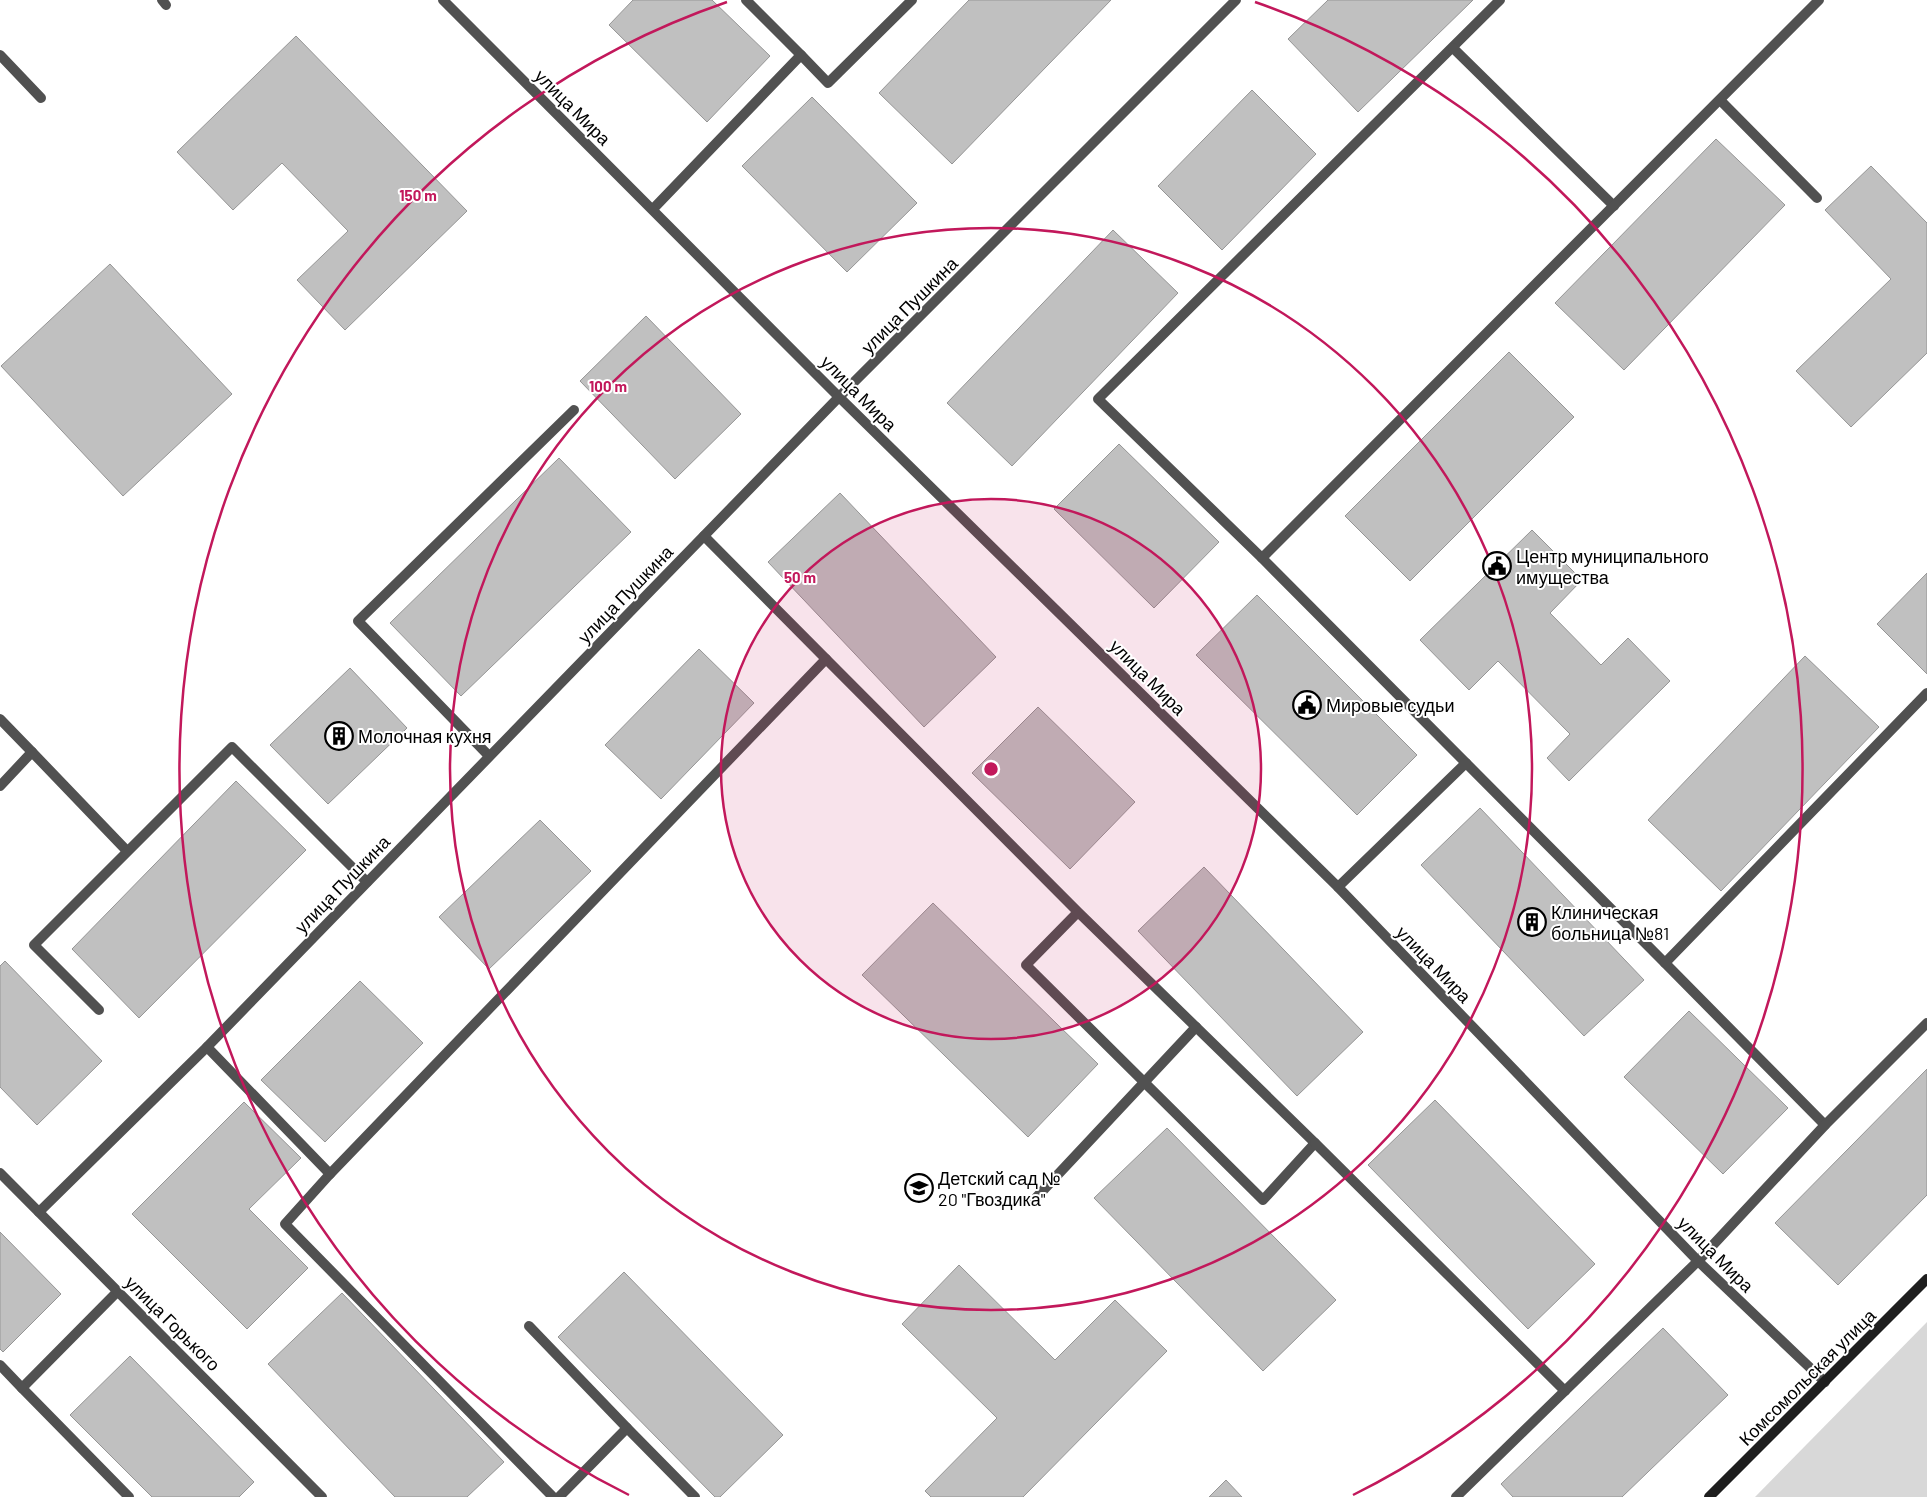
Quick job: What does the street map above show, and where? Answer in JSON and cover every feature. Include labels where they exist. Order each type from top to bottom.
[{"type":"main road","name":"Комсомольская улица","points":[[1709,1497],[1927,1279]]},
{"type":"street","name":"улица Мира","points":[[443,0],[839,397],[1338,888],[1698,1261],[1825,1382]]},
{"type":"street","points":[[746,0],[828,83],[912,0]]},
{"type":"street","name":"улица Пушкина","points":[[40,1212],[207,1047],[839,397],[1236,0]]},
{"type":"street","points":[[1500,0],[1098,399],[1262,558],[1825,1125]]},
{"type":"street","points":[[1262,558],[1820,0]]},
{"type":"street","points":[[1453,48],[1614,206]]},
{"type":"street","points":[[0,55],[41,98]]},
{"type":"street","points":[[653,209],[801,55]]},
{"type":"street","points":[[1720,100],[1817,198]]},
{"type":"street","points":[[489,756],[358,621],[574,410]]},
{"type":"street","points":[[704,536],[1078,912],[1315,1143],[1565,1391]]},
{"type":"street","points":[[553,1497],[285,1224],[330,1174],[826,659]]},
{"type":"street","points":[[1664,963],[1925,700]]},
{"type":"street","points":[[0,719],[127,851]]},
{"type":"street","points":[[99,1010],[34,945],[232,746],[367,882]]},
{"type":"street","points":[[0,786],[32,752]]},
{"type":"street","points":[[1338,888],[1466,763]]},
{"type":"street","points":[[1078,912],[1026,965],[1263,1200],[1315,1143]]},
{"type":"street","points":[[1456,1497],[1698,1261],[1825,1125],[1927,1023]]},
{"type":"street","points":[[1034,1200],[1196,1027]]},
{"type":"street","points":[[207,1047],[330,1174]]},
{"type":"street","name":"улица Горького","points":[[0,1173],[322,1497]]},
{"type":"street","points":[[22,1388],[118,1291]]},
{"type":"street","points":[[529,1326],[695,1497]]},
{"type":"street","points":[[0,1365],[129,1497]]},
{"type":"street","points":[[559,1497],[627,1428]]},
{"type":"shaded area","points":[[1927,1322],[1927,1497],[1755,1497]]},
{"type":"building","points":[[633,0],[712,0],[770,56],[707,122],[609,25]]},
{"type":"building","points":[[969,0],[1111,0],[952,164],[879,93]]},
{"type":"building","points":[[1328,0],[1473,0],[1358,112],[1288,39]]},
{"type":"building","points":[[296,36],[467,211],[345,330],[297,280],[348,231],[282,163],[233,210],[177,152]]},
{"type":"building","points":[[1252,90],[1316,154],[1222,250],[1158,186]]},
{"type":"building","points":[[812,97],[917,203],[847,272],[742,166]]},
{"type":"building","points":[[1716,139],[1785,205],[1624,370],[1555,303]]},
{"type":"building","points":[[1871,166],[1927,223],[1927,353],[1851,427],[1796,371],[1891,279],[1825,210]]},
{"type":"building","points":[[1113,230],[1178,293],[1012,466],[947,403]]},
{"type":"building","points":[[110,264],[232,394],[123,496],[1,366]]},
{"type":"building","points":[[646,316],[741,414],[675,479],[580,381]]},
{"type":"building","points":[[1509,352],[1574,417],[1410,581],[1345,516]]},
{"type":"building","points":[[1119,444],[1219,542],[1154,608],[1054,509]]},
{"type":"building","points":[[559,458],[631,532],[461,696],[390,623]]},
{"type":"building","points":[[840,493],[996,657],[924,727],[768,562]]},
{"type":"building","points":[[1532,530],[1582,580],[1550,613],[1601,665],[1628,638],[1670,681],[1569,781],[1547,758],[1570,734],[1498,661],[1469,690],[1420,640]]},
{"type":"building","points":[[1927,573],[1927,674],[1877,624]]},
{"type":"building","name":"Мировые судьи","points":[[1257,595],[1417,755],[1357,815],[1196,655]]},
{"type":"building","points":[[699,649],[754,703],[661,799],[605,745]]},
{"type":"building","points":[[1805,656],[1879,727],[1721,891],[1648,820]]},
{"type":"building","name":"Молочная кухня","points":[[350,668],[407,728],[328,804],[270,745]]},
{"type":"building","points":[[1038,707],[1135,802],[1070,869],[972,773]]},
{"type":"building","points":[[236,781],[306,850],[139,1018],[72,949]]},
{"type":"building","name":"Клиническая больница №81","points":[[1480,808],[1644,980],[1584,1036],[1421,865]]},
{"type":"building","points":[[540,820],[591,871],[489,969],[439,917]]},
{"type":"building","points":[[1204,867],[1363,1032],[1297,1096],[1138,931]]},
{"type":"building","points":[[933,903],[1098,1064],[1028,1137],[862,975]]},
{"type":"building","points":[[5,961],[102,1061],[37,1125],[0,1087],[0,966]]},
{"type":"building","points":[[360,981],[423,1043],[325,1142],[261,1080]]},
{"type":"building","points":[[1689,1011],[1788,1108],[1723,1174],[1624,1077]]},
{"type":"building","points":[[1927,1069],[1927,1195],[1838,1285],[1775,1223]]},
{"type":"building","points":[[1435,1100],[1595,1264],[1528,1329],[1368,1165]]},
{"type":"building","points":[[244,1102],[301,1158],[249,1209],[308,1268],[247,1329],[132,1214]]},
{"type":"building","points":[[1167,1128],[1336,1300],[1263,1371],[1094,1198]]},
{"type":"building","points":[[0,1232],[61,1294],[3,1352],[0,1349]]},
{"type":"building","points":[[959,1265],[1055,1360],[1115,1300],[1167,1351],[1023,1497],[931,1497],[925,1491],[997,1418],[902,1324]]},
{"type":"building","points":[[624,1272],[783,1435],[720,1497],[715,1497],[558,1337]]},
{"type":"building","points":[[342,1293],[504,1462],[467,1497],[395,1497],[268,1364]]},
{"type":"building","points":[[1663,1328],[1728,1395],[1622,1497],[1513,1497],[1501,1484]]},
{"type":"building","points":[[130,1356],[254,1482],[239,1497],[152,1497],[70,1415]]},
{"type":"building","points":[[1226,1480],[1242,1497],[1209,1497]]},
{"type":"place","name":"Центр муниципального имущества","points":[[1497,566]]},
{"type":"place","name":"Мировые судьи","points":[[1307,705]]},
{"type":"place","name":"Молочная кухня","points":[[339,736]]},
{"type":"place","name":"Клиническая больница №81","points":[[1532,922]]},
{"type":"place","name":"Детский сад № 20 \"Гвоздика\"","points":[[919,1188]]}]
